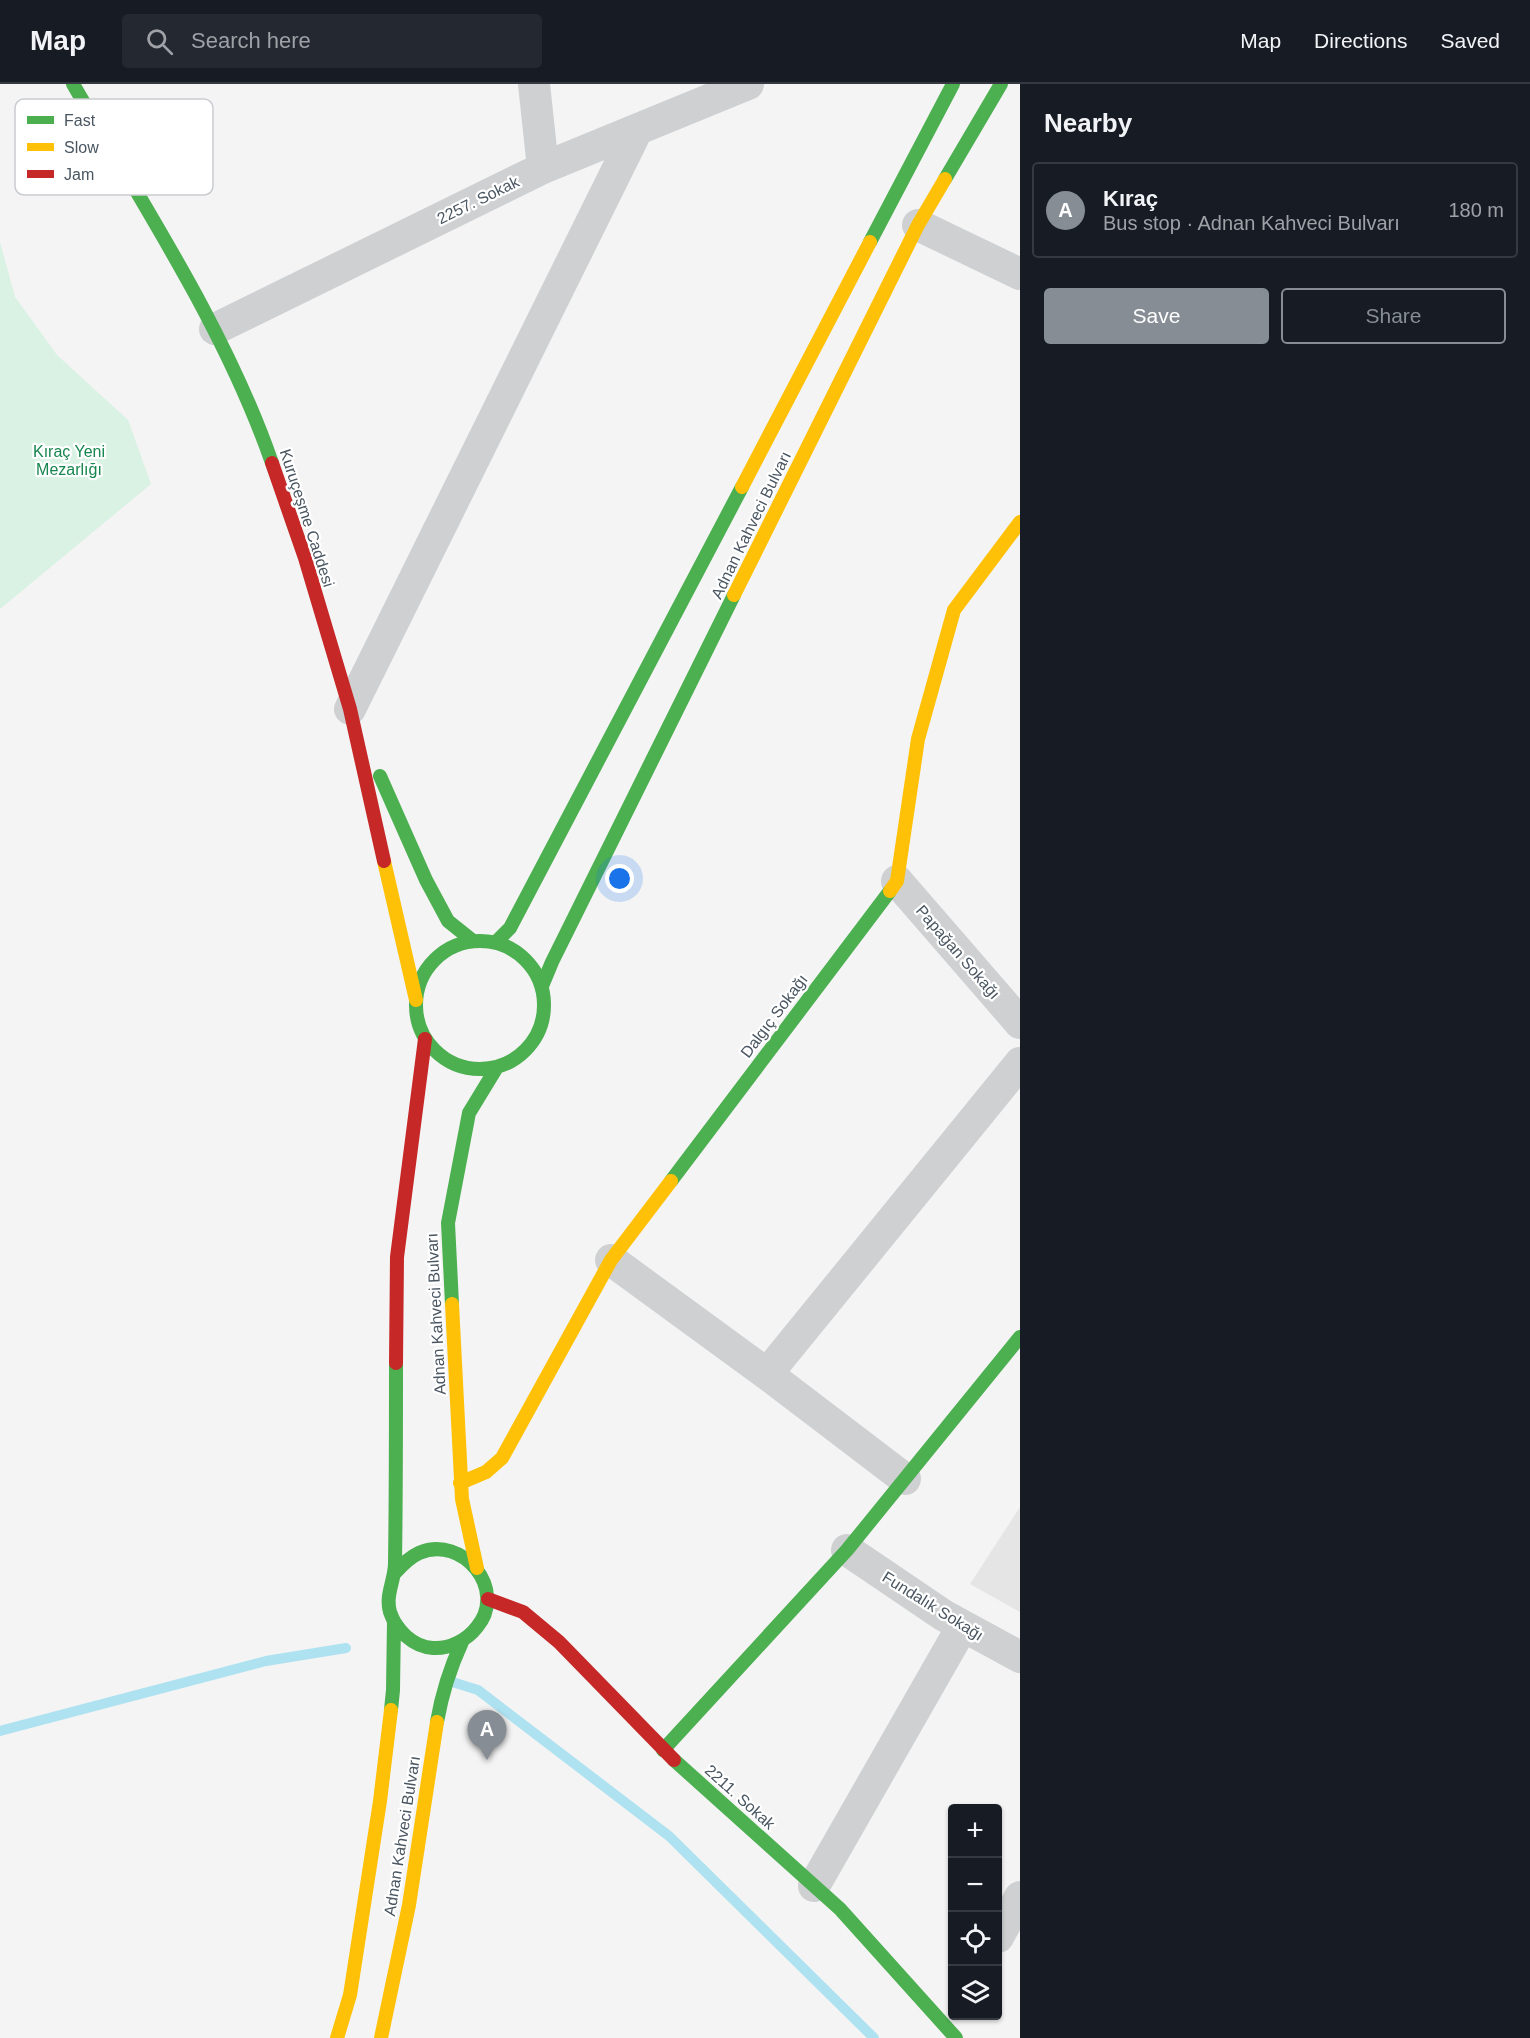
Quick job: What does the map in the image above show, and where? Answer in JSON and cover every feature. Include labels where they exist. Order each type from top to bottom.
[{"type":"main road","name":"Kuruçeşme Caddesi","points":[[73,84],[82,99]]},
{"type":"main road","points":[[496,942],[510,928],[952,84]]},
{"type":"main road","name":"Adnan Kahveci Bulvarı","points":[[542,986],[918,225],[1001,84]]},
{"type":"main road","name":"Kuruçeşme Caddesi","points":[[138,195],[215,328],[261,432],[305,558],[350,709],[416,1000]]},
{"type":"main road","name":"Dalgıç Sokağı","points":[[460,1483],[486,1472],[502,1458],[611,1260],[897,881],[918,739],[954,610],[1020,522]]},
{"type":"main road","points":[[350,709],[426,880],[448,921],[473,941]]},
{"type":"main road","points":[[473,941],[496,942],[516,951],[532,966],[542,986],[545,1006],[541,1027],[531,1044],[516,1058],[497,1067],[477,1069],[456,1065],[439,1054],[425,1039],[417,1020],[416,1000],[421,978],[434,960],[452,946],[473,941]]},
{"type":"main road","points":[[395,1573],[396,1267],[425,1039]]},
{"type":"main road","name":"Adnan Kahveci Bulvarı","points":[[477,1568],[465,1519],[460,1483],[448,1223],[469,1113],[497,1067]]},
{"type":"main road","points":[[663,1750],[847,1550],[1020,1337]]},
{"type":"main road","points":[[338,2038],[350,1995],[380,1801],[393,1690],[394,1622],[389,1607],[388,1592],[395,1573],[406,1560],[420,1552],[437,1549],[454,1551],[468,1559],[484,1580],[488,1599],[484,1618],[475,1632],[462,1642],[447,1647],[431,1648],[416,1643],[394,1622]]},
{"type":"main road","name":"2211. Sokak","points":[[488,1599],[523,1612],[559,1642],[663,1750],[840,1909],[952,2027]]},
{"type":"main road","name":"Adnan Kahveci Bulvarı","points":[[381,2038],[409,1905],[441,1696],[462,1642]]},
{"type":"street","points":[[534,84],[543,168]]},
{"type":"street","name":"2257. Sokak","points":[[215,328],[543,168],[732,88]]},
{"type":"street","points":[[350,709],[637,130]]},
{"type":"street","points":[[918,225],[1020,274]]},
{"type":"street","name":"Papağan Sokağı","points":[[897,881],[1020,1023]]},
{"type":"street","points":[[767,1374],[1020,1063]]},
{"type":"street","points":[[611,1260],[905,1479]]},
{"type":"street","name":"Fundalık Sokağı","points":[[847,1550],[962,1626],[1020,1657]]},
{"type":"street","points":[[814,1886],[962,1626]]},
{"type":"street","points":[[1002,1930],[1020,1897]]},
{"type":"shaded area","points":[[1020,1507],[1020,1612],[970,1584]]},
{"type":"green space","name":"Kıraç Yeni Mezarlığı","points":[[0,242],[15,297],[57,355],[128,420],[151,484],[0,609]]},
{"type":"waterway","points":[[0,1731],[266,1661],[346,1648]]},
{"type":"waterway","points":[[449,1681],[478,1690],[669,1836],[874,2038]]},
{"type":"traffic: fast","points":[[73,84],[82,99]]},
{"type":"traffic: fast","points":[[870,242],[953,84]]},
{"type":"traffic: fast","points":[[945,179],[1001,84]]},
{"type":"traffic: fast","points":[[139,195],[182,269],[231,364],[272,463]]},
{"type":"traffic: fast","points":[[496,942],[510,928],[742,487]]},
{"type":"traffic: fast","points":[[542,986],[734,595]]},
{"type":"traffic: fast","points":[[380,776],[426,880],[448,921],[473,941]]},
{"type":"traffic: fast","points":[[671,1181],[890,891]]},
{"type":"traffic: fast","points":[[480,941],[504,946],[525,960],[539,981],[544,1005],[539,1029],[525,1050],[504,1064],[480,1069],[456,1064],[435,1050],[421,1029],[416,1005],[421,981],[435,960],[456,946],[480,941]]},
{"type":"traffic: fast","points":[[452,1304],[448,1223],[469,1113],[497,1067]]},
{"type":"traffic: fast","points":[[663,1750],[847,1550],[1020,1337]]},
{"type":"traffic: fast","points":[[395,1573],[412,1557],[435,1549],[451,1551],[465,1558],[484,1582],[487,1597],[485,1612],[477,1627],[463,1640],[452,1645],[426,1647],[406,1636],[396,1625],[390,1612],[389,1594],[395,1569],[396,1363]]},
{"type":"traffic: fast","points":[[391,1710],[394,1621]]},
{"type":"traffic: fast","points":[[437,1722],[447,1681],[462,1642]]},
{"type":"traffic: fast","points":[[674,1760],[840,1909],[956,2038]]},
{"type":"traffic: slow","points":[[734,595],[918,225],[945,179]]},
{"type":"traffic: slow","points":[[742,487],[870,242]]},
{"type":"traffic: slow","points":[[890,891],[897,881],[918,739],[954,610],[1020,522]]},
{"type":"traffic: slow","points":[[384,861],[416,1000]]},
{"type":"traffic: slow","points":[[460,1483],[486,1472],[502,1458],[611,1260],[671,1181]]},
{"type":"traffic: slow","points":[[452,1304],[462,1499],[477,1568]]},
{"type":"traffic: slow","points":[[337,2038],[350,1995],[380,1801],[391,1710]]},
{"type":"traffic: slow","points":[[381,2038],[409,1905],[437,1722]]},
{"type":"traffic: jam","points":[[272,463],[305,558],[350,709],[384,861]]},
{"type":"traffic: jam","points":[[396,1363],[397,1257],[425,1039]]},
{"type":"traffic: jam","points":[[488,1599],[523,1612],[559,1642],[674,1760]]},
{"type":"place","name":"Kıraç","points":[[487,1760]]}]
